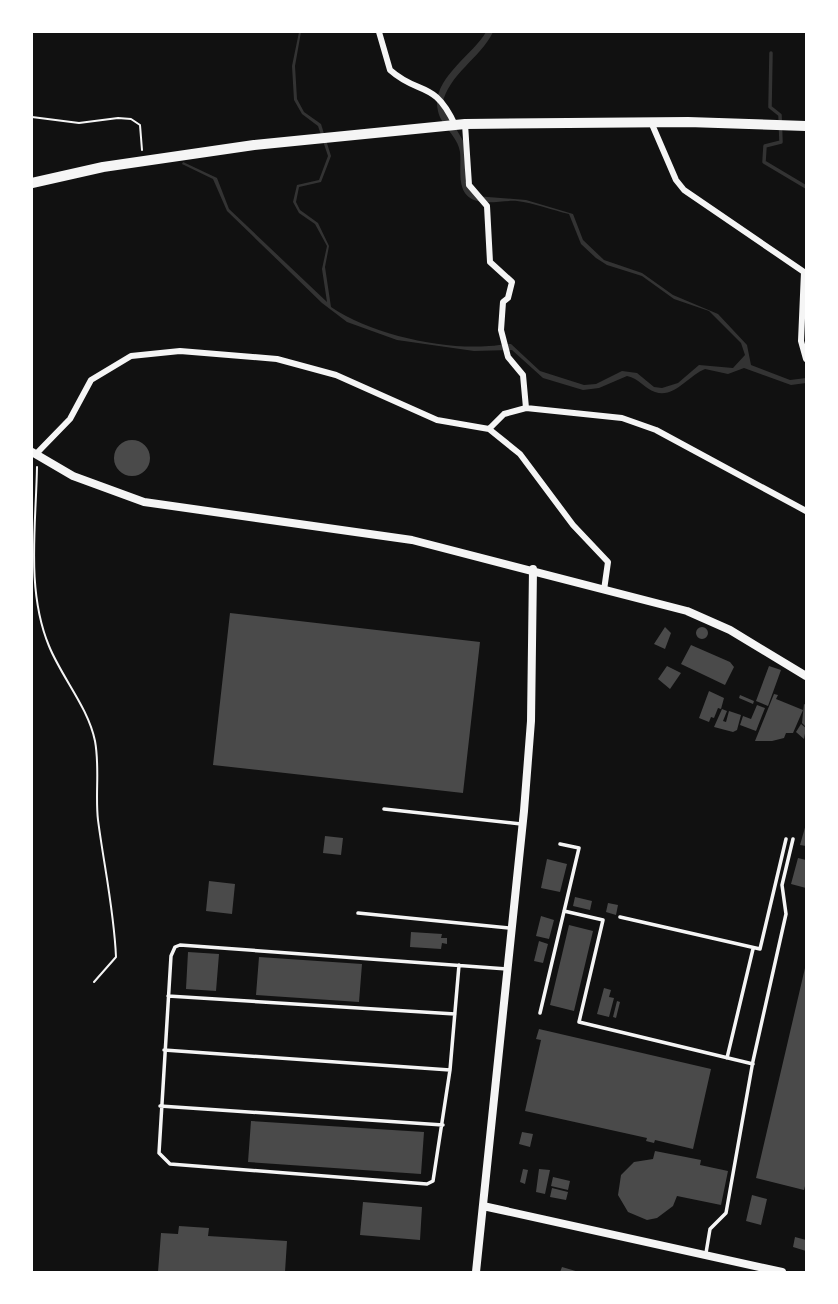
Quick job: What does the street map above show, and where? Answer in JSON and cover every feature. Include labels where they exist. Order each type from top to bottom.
[{"type":"main road","points":[[32,183],[103,167],[332,137],[460,125],[651,122],[807,126]]},
{"type":"street","points":[[379,32],[390,70],[446,103],[460,125],[469,185],[487,205],[490,262],[512,282],[508,298],[503,302],[502,330],[508,357],[523,375],[526,408]]},
{"type":"street","points":[[651,122],[676,180],[684,190],[804,272],[801,341],[807,359]]},
{"type":"street","points":[[604,590],[608,562],[573,525],[520,454],[489,429],[437,420],[335,375],[277,359],[180,351],[131,356],[91,380],[70,419],[34,453],[73,476],[144,502],[412,540],[533,569],[604,590],[687,611],[730,631],[807,676]]},
{"type":"street","points":[[489,429],[504,414],[526,408],[622,418],[656,430],[807,511]]},
{"type":"street","points":[[476,1272],[523,825],[531,721],[533,569]]},
{"type":"street","points":[[483,1206],[782,1272]]},
{"type":"lane","points":[[384,809],[523,825]]},
{"type":"lane","points":[[620,917],[760,949],[786,839]]},
{"type":"lane","points":[[706,1255],[710,1229],[726,1213],[753,1064],[786,914],[782,885],[793,839]]},
{"type":"lane","points":[[540,1013],[579,848],[560,844]]},
{"type":"lane","points":[[564,911],[603,920],[579,1022],[753,1064]]},
{"type":"lane","points":[[358,913],[512,929]]},
{"type":"lane","points":[[458,965],[443,1125],[436,1174],[427,1184],[170,1164],[159,1153],[167,996],[171,956],[175,947],[180,945],[458,965],[507,970]]},
{"type":"lane","points":[[727,1058],[753,948]]},
{"type":"lane","points":[[167,996],[455,1014]]},
{"type":"lane","points":[[164,1050],[450,1070]]},
{"type":"lane","points":[[160,1106],[443,1125]]},
{"type":"path","points":[[32,117],[79,123],[131,119],[140,125],[142,151]]},
{"type":"path","points":[[37,465],[35,590],[40,620],[48,646],[95,738],[100,778],[98,818],[114,912],[116,957],[94,982]]},
{"type":"shaded area","points":[[299,32],[295,66],[297,99],[304,112],[321,124],[331,156],[321,182],[299,187],[296,202],[300,210],[318,223],[329,246],[325,267],[331,307],[366,325],[428,343],[470,347],[511,344],[540,371],[584,385],[596,384],[622,371],[637,373],[654,387],[662,388],[678,383],[699,365],[733,368],[745,355],[741,343],[709,311],[674,299],[642,276],[607,265],[596,258],[581,244],[569,214],[517,201],[474,200],[464,192],[459,146],[442,121],[437,100],[440,89],[454,68],[486,32],[493,32],[451,84],[442,105],[465,144],[465,181],[475,196],[526,200],[573,214],[583,240],[604,260],[642,273],[673,295],[718,314],[747,345],[751,365],[790,380],[806,378],[806,383],[791,385],[744,368],[728,374],[705,369],[669,392],[655,392],[627,376],[599,388],[583,390],[543,378],[512,350],[474,351],[397,340],[347,322],[322,303],[227,211],[213,179],[182,164],[183,162],[217,178],[229,209],[327,302],[322,269],[327,246],[315,224],[299,213],[293,202],[297,185],[319,180],[328,156],[318,126],[302,114],[294,100],[292,66]]},
{"type":"building","points":[[132,440],[144,446],[150,458],[144,470],[132,476],[120,470],[114,458],[120,446]]},
{"type":"building","points":[[230,613],[480,642],[463,793],[213,765]]},
{"type":"building","points":[[665,627],[671,633],[665,649],[654,644]]},
{"type":"building","points":[[702,627],[708,633],[702,639],[696,633]]},
{"type":"building","points":[[691,645],[730,662],[734,667],[725,685],[681,664]]},
{"type":"building","points":[[667,666],[681,673],[670,689],[658,679]]},
{"type":"building","points":[[769,666],[781,670],[768,706],[756,701]]},
{"type":"building","points":[[709,691],[724,698],[721,709],[718,708],[709,722],[699,718]]},
{"type":"building","points":[[774,694],[778,695],[776,699],[803,710],[793,733],[786,733],[784,738],[772,741],[755,741]]},
{"type":"building","points":[[740,695],[754,701],[753,704],[739,698]]},
{"type":"building","points":[[804,704],[806,705],[806,727],[802,723]]},
{"type":"building","points":[[757,705],[765,708],[756,731],[740,725],[743,716],[751,719]]},
{"type":"building","points":[[722,709],[727,711],[723,721],[726,722],[729,711],[741,715],[737,730],[733,732],[714,727]]},
{"type":"building","points":[[801,724],[806,728],[804,739],[796,732]]},
{"type":"building","points":[[806,824],[806,846],[800,845]]},
{"type":"building","points":[[325,836],[343,838],[341,855],[323,853]]},
{"type":"building","points":[[798,858],[806,860],[806,888],[791,884]]},
{"type":"building","points":[[547,859],[567,864],[560,892],[541,888]]},
{"type":"building","points":[[209,881],[235,884],[232,914],[206,911]]},
{"type":"building","points":[[575,897],[592,901],[590,910],[573,906]]},
{"type":"building","points":[[608,903],[618,905],[616,915],[606,912]]},
{"type":"building","points":[[541,916],[554,920],[549,939],[536,936]]},
{"type":"building","points":[[569,925],[593,931],[574,1011],[550,1005]]},
{"type":"building","points":[[411,932],[442,934],[441,938],[447,938],[447,944],[442,943],[441,949],[410,947]]},
{"type":"building","points":[[539,941],[548,944],[543,963],[534,961]]},
{"type":"building","points":[[188,952],[219,954],[216,991],[186,989]]},
{"type":"building","points":[[259,957],[362,964],[359,1002],[256,995]]},
{"type":"building","points":[[805,968],[806,1182],[804,1190],[756,1178]]},
{"type":"building","points":[[604,988],[611,990],[609,997],[614,998],[609,1017],[597,1014]]},
{"type":"building","points":[[617,1001],[620,1002],[616,1018],[613,1017]]},
{"type":"building","points":[[539,1029],[711,1069],[693,1149],[655,1140],[654,1143],[646,1141],[647,1138],[525,1111],[541,1040],[536,1039]]},
{"type":"building","points":[[251,1121],[424,1132],[421,1174],[248,1162]]},
{"type":"building","points":[[522,1132],[533,1134],[530,1147],[519,1144]]},
{"type":"building","points":[[655,1151],[701,1160],[700,1165],[728,1171],[721,1205],[677,1196],[673,1206],[657,1218],[647,1220],[628,1212],[618,1195],[621,1175],[634,1162],[653,1159]]},
{"type":"building","points":[[523,1169],[528,1170],[525,1184],[520,1182]]},
{"type":"building","points":[[539,1169],[550,1170],[545,1194],[536,1192]]},
{"type":"building","points":[[553,1177],[570,1181],[568,1190],[551,1186]]},
{"type":"building","points":[[552,1188],[568,1192],[566,1200],[550,1197]]},
{"type":"building","points":[[752,1195],[767,1199],[761,1225],[746,1221]]},
{"type":"building","points":[[363,1202],[422,1207],[420,1240],[360,1235]]},
{"type":"building","points":[[179,1226],[209,1228],[208,1236],[287,1241],[285,1272],[158,1272],[161,1233],[178,1234]]},
{"type":"building","points":[[795,1237],[806,1240],[806,1251],[793,1247]]},
{"type":"building","points":[[562,1267],[579,1272],[560,1272]]},
{"type":"waterway","points":[[771,53],[770,107],[780,115],[781,142],[765,146],[764,162],[806,187]]}]
